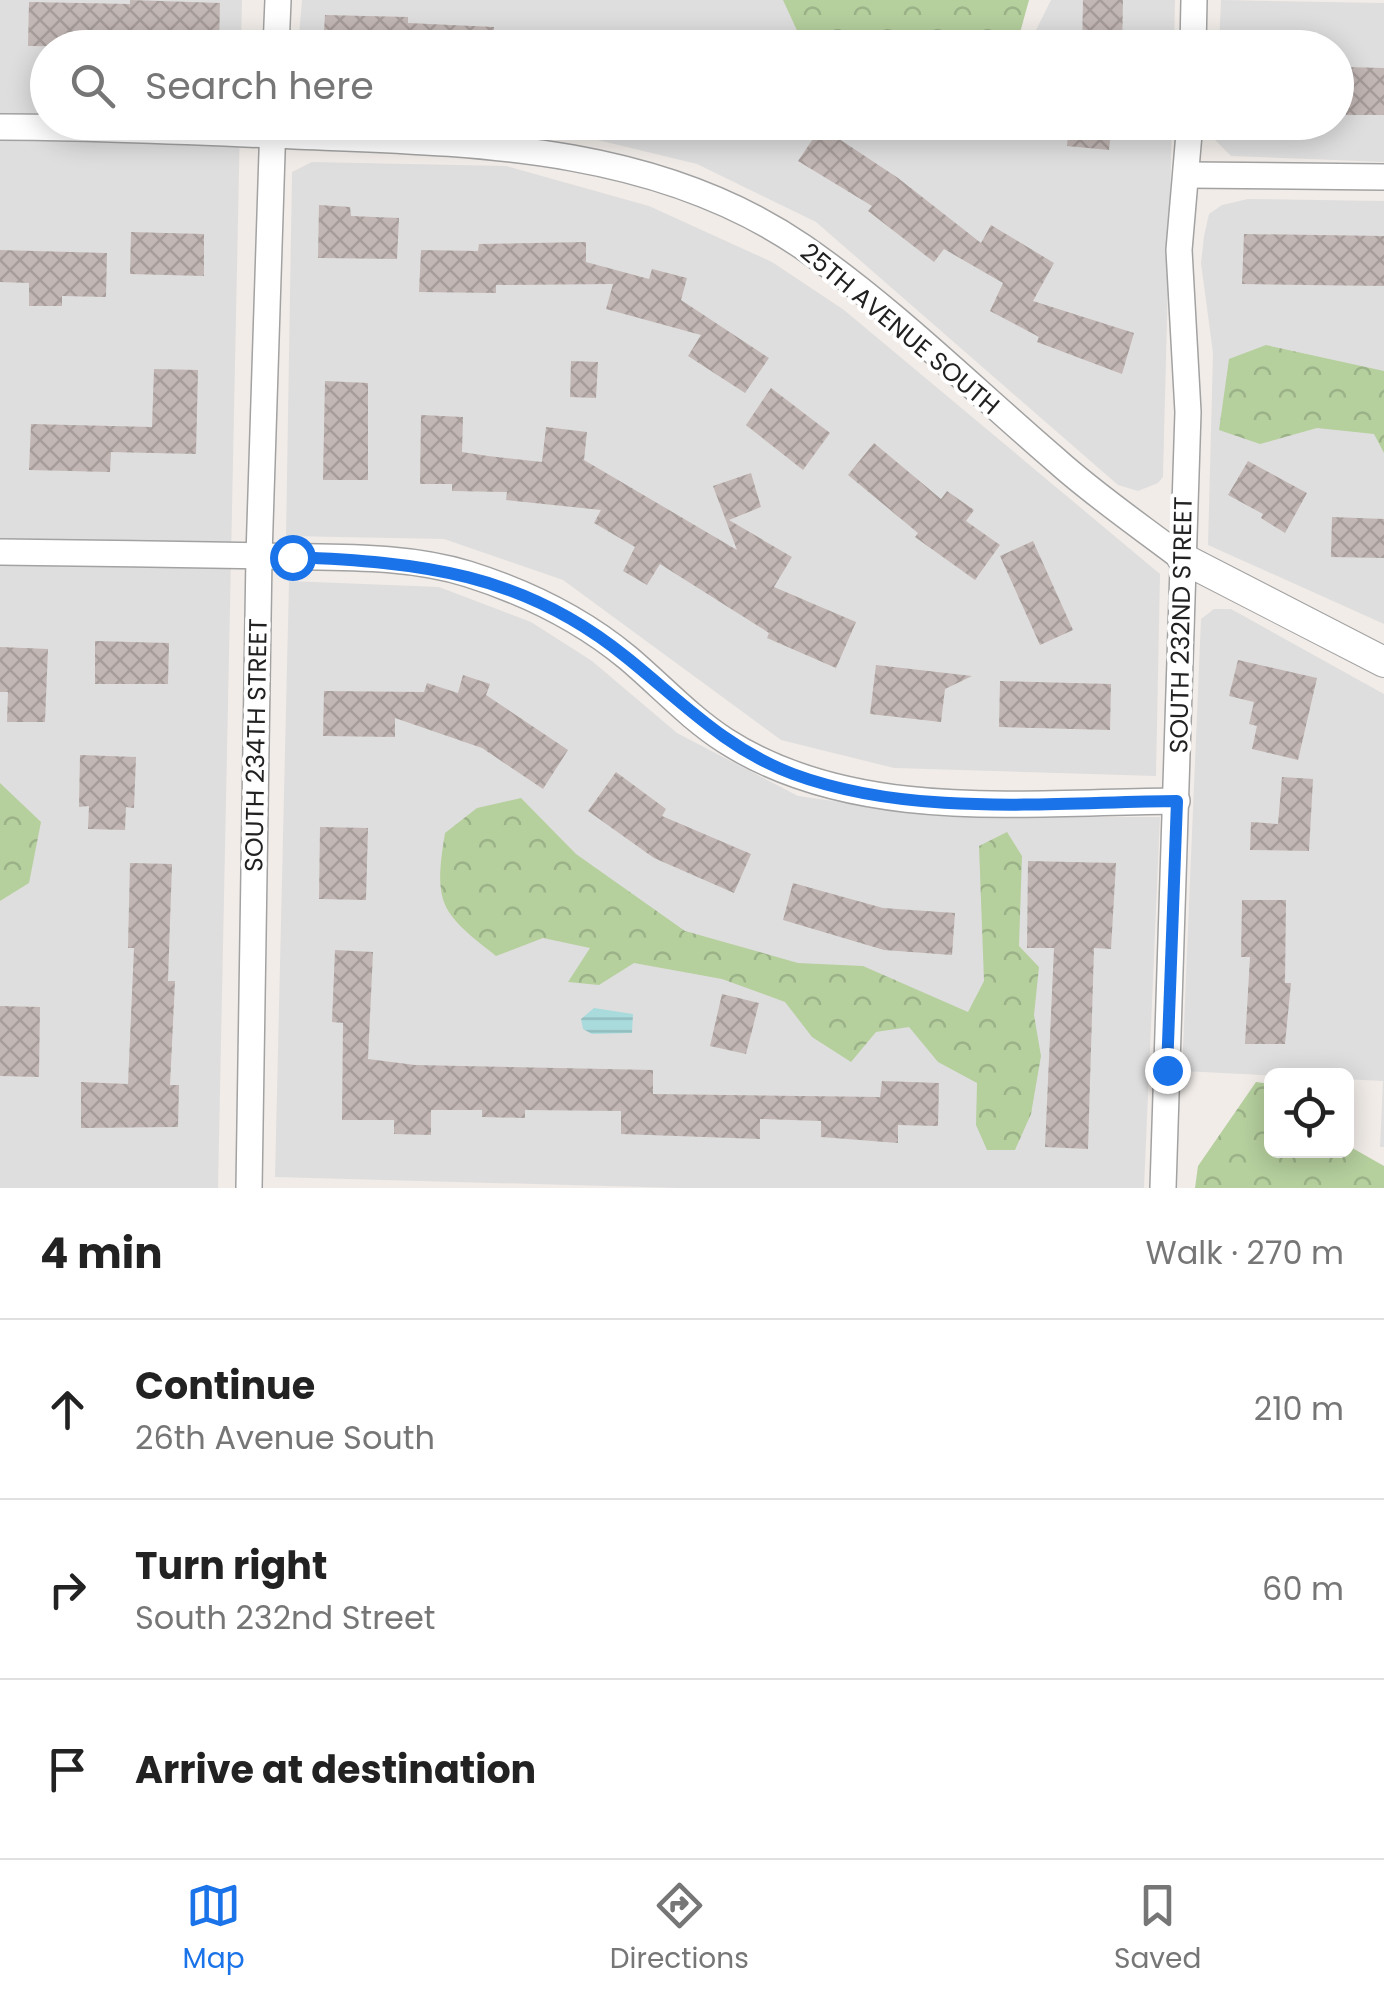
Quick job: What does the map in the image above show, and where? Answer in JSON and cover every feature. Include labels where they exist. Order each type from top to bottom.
[{"type":"street","points":[[277,30],[278,0]]},
{"type":"street","points":[[1193,30],[1194,0]]},
{"type":"street","name":"25TH AVENUE SOUTH","points":[[0,127],[30,127]]},
{"type":"street","name":"SOUTH 234TH STREET","points":[[249,1188],[259,556],[273,140]]},
{"type":"street","name":"25TH AVENUE SOUTH","points":[[419,140],[525,148],[620,167],[750,216],[801,246],[869,297],[1061,465],[1182,558],[1384,662]]},
{"type":"street","name":"SOUTH 232ND STREET","points":[[1163,1188],[1188,412],[1179,250],[1189,140]]},
{"type":"street","points":[[1188,174],[1384,177]]},
{"type":"street","points":[[0,552],[259,556],[431,566],[536,599],[625,656],[725,740],[764,762],[819,783],[890,796],[982,802],[1177,801]]},
{"type":"shaded area","points":[[0,0],[242,0],[241,30],[30,30],[30,140],[240,140],[218,1188],[0,1188]]},
{"type":"shaded area","points":[[302,0],[833,0],[863,30],[300,30]]},
{"type":"shaded area","points":[[1051,0],[1175,0],[1174,30],[1036,30]]},
{"type":"shaded area","points":[[1221,0],[1384,3],[1384,162],[1231,156],[1215,140],[1354,140],[1354,30],[1220,30]]},
{"type":"shaded area","points":[[598,140],[1172,140],[1163,477],[1138,491],[1118,485],[816,222],[697,164]]},
{"type":"shaded area","points":[[312,162],[506,166],[649,206],[772,262],[844,310],[1160,574],[1156,776],[894,768],[781,740],[563,580],[444,539],[286,536],[292,172]]},
{"type":"shaded area","points":[[1248,199],[1384,201],[1384,624],[1208,545],[1213,353],[1201,263],[1204,236],[1209,214],[1222,205]]},
{"type":"shaded area","points":[[289,581],[439,587],[531,622],[592,661],[677,733],[798,796],[949,817],[1160,817],[1144,1188],[679,1188],[275,1177]]},
{"type":"shaded area","points":[[1214,609],[1231,609],[1384,694],[1384,1147],[1380,1147],[1383,1081],[1354,1080],[1354,1068],[1264,1068],[1264,1075],[1182,1071],[1201,619]]},
{"type":"green space","points":[[783,0],[1029,0],[1021,30],[797,30]]},
{"type":"green space","points":[[1266,345],[1384,371],[1384,453],[1374,434],[1317,428],[1260,444],[1219,430],[1229,359]]},
{"type":"green space","points":[[0,783],[41,822],[29,883],[0,901]]},
{"type":"green space","points":[[521,798],[576,854],[685,931],[798,963],[863,966],[968,1012],[984,981],[979,846],[1007,832],[1022,856],[1019,946],[1039,967],[1034,1015],[1041,1056],[1031,1114],[1015,1150],[987,1150],[976,1125],[977,1083],[938,1062],[909,1027],[876,1032],[851,1062],[812,1037],[785,1002],[722,979],[634,963],[599,985],[568,982],[590,948],[543,938],[496,956],[463,929],[445,905],[441,857],[445,833],[477,808]]},
{"type":"green space","points":[[1256,1082],[1264,1083],[1264,1158],[1354,1158],[1354,1149],[1384,1166],[1384,1188],[1195,1188],[1198,1166]]},
{"type":"water","points":[[594,1008],[633,1014],[632,1033],[592,1034],[583,1029],[581,1019]]},
{"type":"building","points":[[130,0],[220,3],[219,30],[30,30],[28,46],[29,2],[130,4]]},
{"type":"building","points":[[1083,0],[1123,0],[1122,30],[1082,30]]},
{"type":"building","points":[[325,15],[408,17],[408,23],[494,27],[494,30],[324,30]]},
{"type":"building","points":[[1354,67],[1384,68],[1384,115],[1354,115]]},
{"type":"building","points":[[812,140],[841,140],[898,178],[981,243],[991,225],[1054,263],[1033,301],[1134,333],[1122,374],[1037,342],[1039,337],[990,311],[1003,283],[944,249],[934,262],[868,211],[872,206],[798,161]]},
{"type":"building","points":[[1068,140],[1110,140],[1109,150],[1067,146]]},
{"type":"building","points":[[319,205],[350,207],[351,216],[399,218],[397,259],[318,258]]},
{"type":"building","points":[[131,232],[204,234],[204,276],[130,274]]},
{"type":"building","points":[[1244,234],[1384,236],[1384,286],[1242,284]]},
{"type":"building","points":[[586,242],[586,262],[649,279],[652,269],[687,278],[681,300],[769,358],[745,393],[688,356],[701,335],[606,309],[613,284],[496,285],[496,293],[419,292],[421,250],[478,251],[479,244]]},
{"type":"building","points":[[0,250],[107,253],[106,297],[62,296],[62,306],[29,306],[29,283],[0,282]]},
{"type":"building","points":[[571,361],[598,362],[596,398],[570,397]]},
{"type":"building","points":[[154,369],[198,370],[196,454],[111,452],[110,472],[29,470],[31,424],[152,427]]},
{"type":"building","points":[[325,381],[368,383],[368,480],[323,480]]},
{"type":"building","points":[[771,388],[830,433],[803,470],[746,425]]},
{"type":"building","points":[[421,415],[463,417],[462,452],[542,462],[546,427],[587,432],[584,460],[737,550],[713,486],[751,473],[761,507],[729,520],[792,557],[774,587],[856,622],[836,668],[767,638],[769,633],[660,564],[647,585],[623,571],[635,547],[594,523],[601,510],[506,500],[507,492],[452,491],[452,484],[420,484]]},
{"type":"building","points":[[874,443],[941,499],[947,491],[974,510],[966,521],[1000,545],[975,580],[915,537],[918,533],[848,475]]},
{"type":"building","points":[[1248,461],[1307,493],[1285,533],[1261,518],[1263,514],[1228,495]]},
{"type":"building","points":[[1332,517],[1384,519],[1384,558],[1331,557]]},
{"type":"building","points":[[1033,541],[1073,630],[1040,645],[1000,556]]},
{"type":"building","points":[[95,641],[169,643],[168,684],[95,684]]},
{"type":"building","points":[[0,647],[48,649],[45,722],[7,722],[8,692],[0,692]]},
{"type":"building","points":[[1238,660],[1317,678],[1298,760],[1252,749],[1257,726],[1249,724],[1254,702],[1229,696]]},
{"type":"building","points":[[876,665],[972,676],[945,689],[941,722],[870,714]]},
{"type":"building","points":[[463,675],[490,684],[486,695],[568,750],[543,789],[482,748],[395,718],[395,737],[323,736],[324,691],[424,692],[427,683],[458,693]]},
{"type":"building","points":[[1000,681],[1111,684],[1110,730],[999,727]]},
{"type":"building","points":[[80,755],[136,757],[134,808],[126,807],[125,830],[88,829],[89,806],[79,807]]},
{"type":"building","points":[[616,772],[666,809],[662,816],[751,854],[734,893],[654,858],[588,811]]},
{"type":"building","points":[[1282,777],[1313,779],[1309,851],[1250,850],[1251,822],[1278,824]]},
{"type":"building","points":[[320,827],[368,828],[366,900],[319,899]]},
{"type":"building","points":[[1028,861],[1116,863],[1111,949],[1094,948],[1088,1149],[1045,1147],[1054,948],[1027,948]]},
{"type":"building","points":[[130,863],[172,864],[168,981],[175,981],[170,1085],[179,1085],[178,1127],[81,1128],[81,1082],[128,1084],[134,948],[128,948]]},
{"type":"building","points":[[793,883],[883,908],[955,913],[952,955],[884,950],[783,920]]},
{"type":"building","points":[[1242,900],[1286,900],[1285,983],[1291,983],[1285,1044],[1245,1044],[1250,957],[1241,957]]},
{"type":"building","points":[[335,950],[373,952],[368,1059],[415,1065],[653,1070],[653,1094],[880,1097],[882,1081],[939,1083],[938,1126],[898,1125],[898,1143],[821,1137],[821,1121],[760,1119],[760,1139],[621,1134],[621,1111],[525,1110],[525,1118],[482,1117],[482,1110],[431,1110],[431,1135],[394,1134],[394,1120],[342,1120],[343,1023],[332,1022]]},
{"type":"building","points":[[722,994],[759,1003],[746,1054],[710,1046]]},
{"type":"building","points":[[0,1006],[40,1007],[39,1077],[0,1076]]},
{"type":"route","points":[[292,557],[431,566],[464,573],[536,599],[625,656],[725,740],[764,762],[819,783],[890,796],[982,802],[1177,801],[1167,1070]]}]
